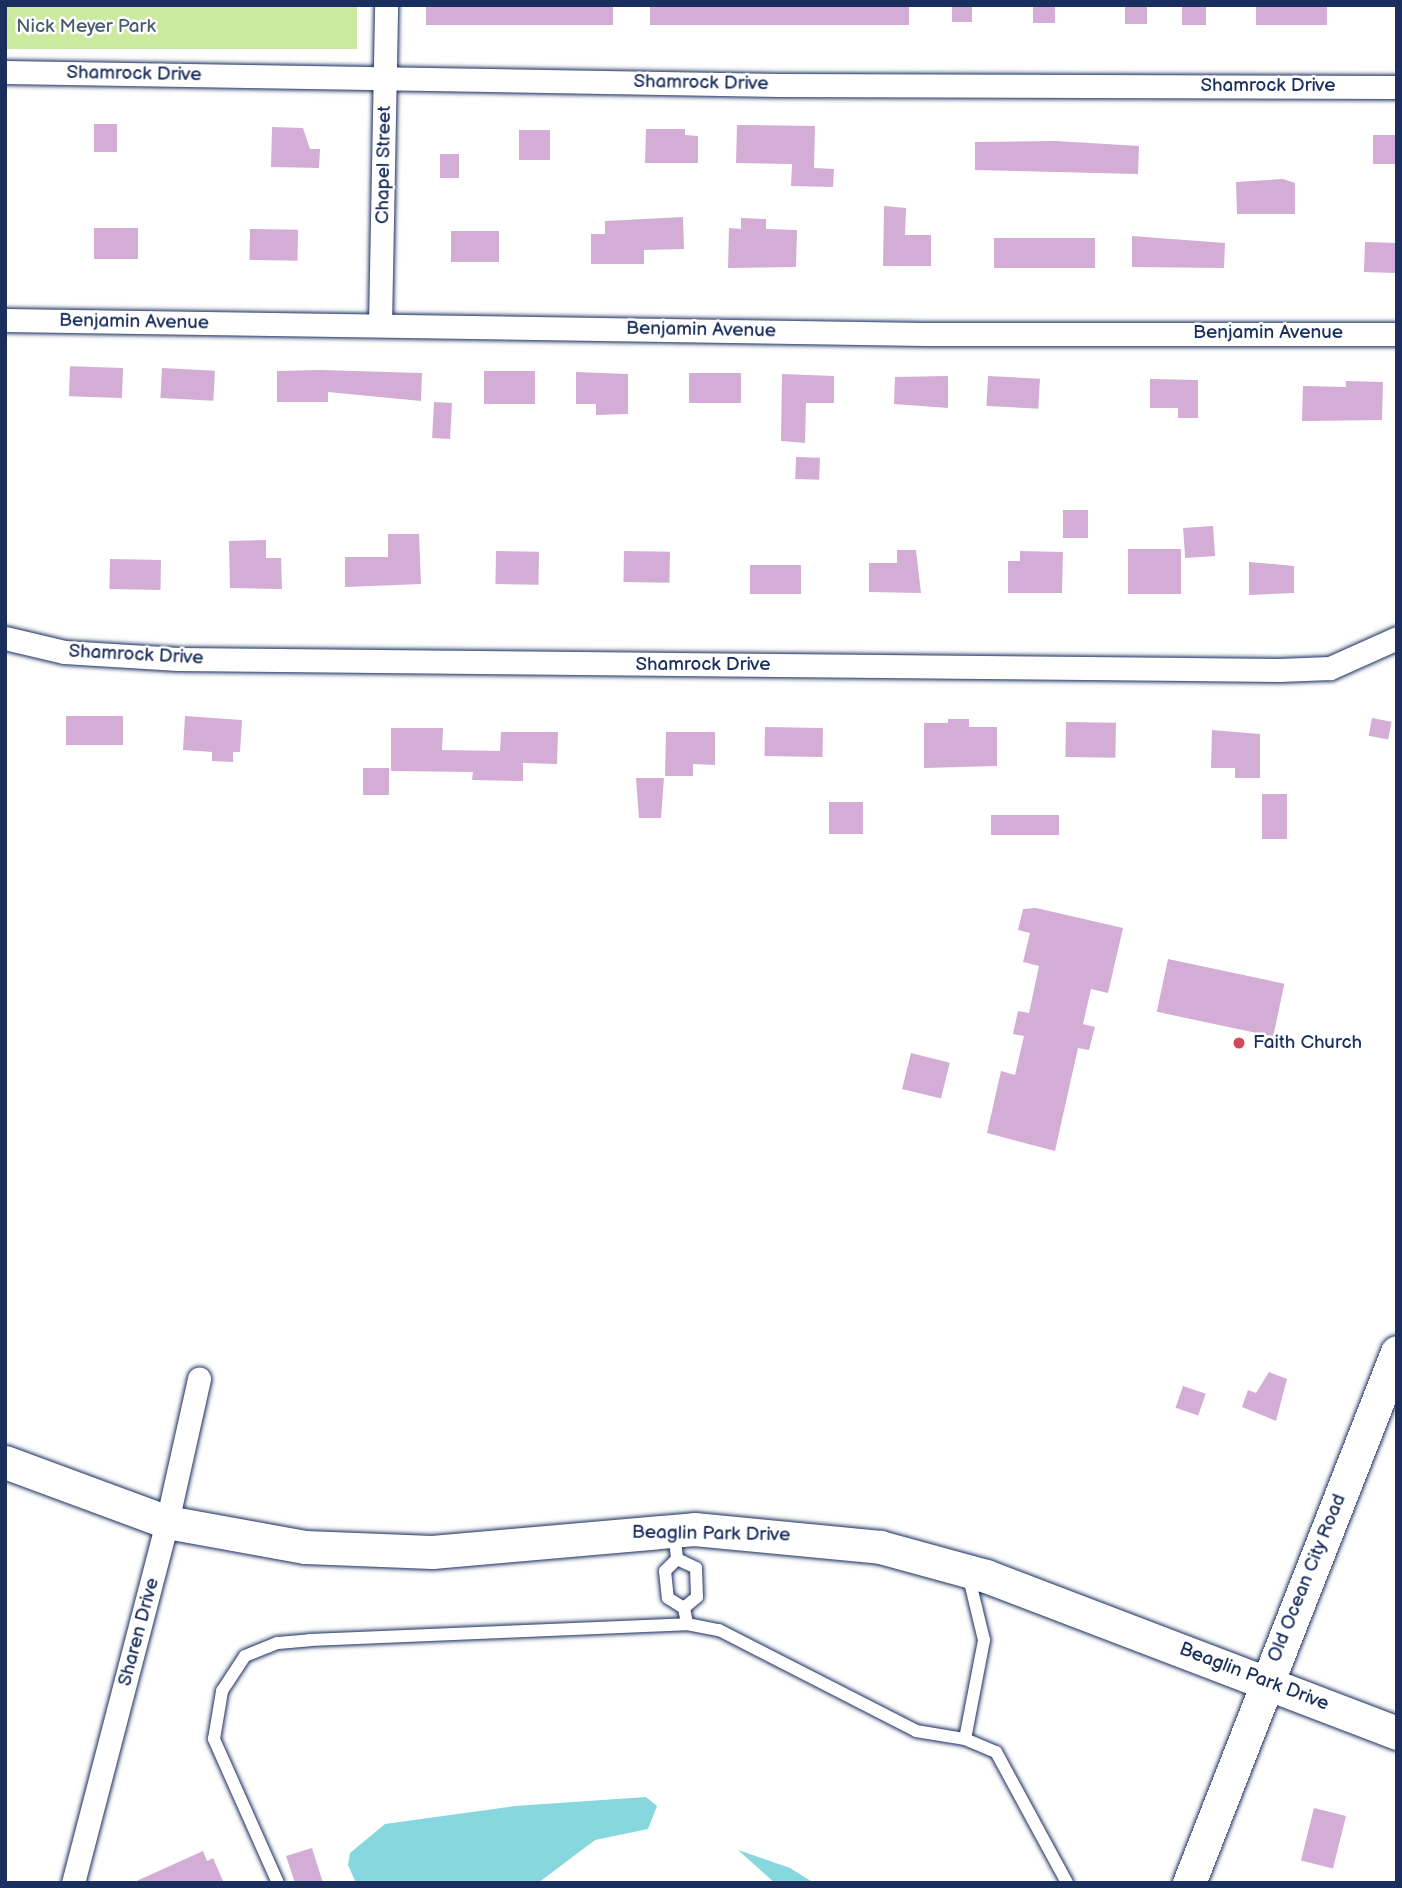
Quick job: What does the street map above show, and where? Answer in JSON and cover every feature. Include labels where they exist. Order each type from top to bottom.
[{"type":"main road","name":"Old Ocean City Road","points":[[1189,1883],[1265,1681],[1397,1352]]},
{"type":"main road","name":"Beaglin Park Drive","points":[[5,1462],[167,1522],[272,1543],[385,1552],[841,1541],[968,1570],[1397,1733]]},
{"type":"street","name":"Chapel Street","points":[[380,325],[386,5]]},
{"type":"street","name":"Shamrock Drive","points":[[5,72],[1397,87]]},
{"type":"street","name":"Benjamin Avenue","points":[[5,320],[925,334],[1397,334]]},
{"type":"street","name":"Shamrock Drive","points":[[5,638],[64,652],[178,659],[1279,670],[1330,668],[1397,638]]},
{"type":"street","name":"Sharen Drive","points":[[73,1883],[167,1522],[199,1379]]},
{"type":"lane","points":[[684,1608],[697,1597],[696,1568],[676,1544],[665,1571],[668,1598],[684,1608],[687,1624]]},
{"type":"lane","points":[[965,1739],[984,1640],[968,1570]]},
{"type":"lane","points":[[278,1883],[214,1739],[222,1691],[245,1656],[278,1643],[310,1640],[687,1624],[719,1630],[916,1731],[965,1739],[996,1752],[1067,1883]]},
{"type":"green space","name":"Nick Meyer Park","points":[[5,5],[357,5],[357,49],[5,49]]},
{"type":"water","points":[[646,1797],[657,1806],[648,1829],[595,1840],[538,1883],[356,1883],[348,1865],[350,1853],[385,1824],[515,1806]]},
{"type":"water","points":[[738,1850],[790,1868],[814,1883],[775,1883]]},
{"type":"building","points":[[426,5],[613,5],[613,25],[426,25]]},
{"type":"building","points":[[650,5],[909,5],[909,25],[650,25]]},
{"type":"building","points":[[952,5],[972,5],[972,22],[952,22]]},
{"type":"building","points":[[1033,5],[1055,5],[1055,23],[1033,23]]},
{"type":"building","points":[[1125,5],[1147,5],[1147,24],[1125,24]]},
{"type":"building","points":[[1182,5],[1206,5],[1206,25],[1182,25]]},
{"type":"building","points":[[1256,5],[1327,5],[1327,25],[1256,25]]},
{"type":"building","points":[[94,124],[117,124],[117,152],[94,152]]},
{"type":"building","points":[[737,125],[815,126],[814,168],[834,169],[833,187],[791,186],[792,164],[736,163]]},
{"type":"building","points":[[272,127],[303,128],[310,149],[320,149],[319,168],[271,167]]},
{"type":"building","points":[[646,129],[685,129],[685,135],[698,136],[698,163],[645,163]]},
{"type":"building","points":[[519,130],[550,130],[550,160],[519,160]]},
{"type":"building","points":[[1373,135],[1397,135],[1397,164],[1373,164]]},
{"type":"building","points":[[1056,141],[1139,146],[1138,174],[975,170],[975,142]]},
{"type":"building","points":[[440,154],[459,154],[459,178],[440,178]]},
{"type":"building","points":[[1283,179],[1295,183],[1295,214],[1237,214],[1236,182]]},
{"type":"building","points":[[884,206],[906,208],[905,235],[931,235],[931,266],[883,266]]},
{"type":"building","points":[[683,217],[684,249],[644,250],[644,264],[591,264],[591,234],[605,234],[605,221]]},
{"type":"building","points":[[741,218],[766,219],[766,229],[797,230],[796,267],[728,268],[729,228],[741,229]]},
{"type":"building","points":[[94,228],[138,228],[138,259],[94,259]]},
{"type":"building","points":[[250,229],[298,230],[297,261],[249,260]]},
{"type":"building","points":[[451,231],[499,231],[499,262],[451,262]]},
{"type":"building","points":[[1132,236],[1225,243],[1224,268],[1132,267]]},
{"type":"building","points":[[994,238],[1095,238],[1095,268],[994,268]]},
{"type":"building","points":[[1365,242],[1397,243],[1396,273],[1364,272]]},
{"type":"building","points":[[70,366],[123,368],[122,398],[69,396]]},
{"type":"building","points":[[162,368],[215,371],[213,401],[160,398]]},
{"type":"building","points":[[277,371],[422,373],[421,401],[328,392],[328,402],[277,402]]},
{"type":"building","points":[[484,371],[535,371],[535,404],[484,404]]},
{"type":"building","points":[[576,372],[628,374],[628,414],[596,415],[596,404],[576,404]]},
{"type":"building","points":[[689,373],[741,373],[741,403],[689,403]]},
{"type":"building","points":[[782,374],[834,376],[834,403],[806,403],[805,443],[781,441]]},
{"type":"building","points":[[948,376],[948,408],[894,404],[895,377]]},
{"type":"building","points":[[988,376],[1040,379],[1038,409],[986,406]]},
{"type":"building","points":[[1150,379],[1198,380],[1198,418],[1178,418],[1178,408],[1150,408]]},
{"type":"building","points":[[1346,381],[1383,382],[1382,420],[1302,421],[1303,386],[1346,387]]},
{"type":"building","points":[[434,402],[452,403],[450,439],[432,438]]},
{"type":"building","points":[[796,457],[820,458],[819,480],[795,479]]},
{"type":"building","points":[[1063,510],[1088,510],[1088,538],[1063,538]]},
{"type":"building","points":[[1213,526],[1215,556],[1185,558],[1183,528]]},
{"type":"building","points":[[388,534],[419,534],[421,584],[345,587],[345,557],[388,557]]},
{"type":"building","points":[[266,540],[266,558],[281,558],[282,589],[230,588],[229,541]]},
{"type":"building","points":[[1128,549],[1181,549],[1181,594],[1128,594]]},
{"type":"building","points":[[897,550],[916,550],[921,593],[869,592],[869,563],[897,563]]},
{"type":"building","points":[[496,551],[539,552],[538,585],[495,584]]},
{"type":"building","points":[[624,551],[670,552],[669,583],[623,582]]},
{"type":"building","points":[[1020,551],[1063,552],[1062,593],[1008,593],[1008,561],[1020,561]]},
{"type":"building","points":[[110,559],[161,560],[160,590],[109,589]]},
{"type":"building","points":[[1249,562],[1294,566],[1294,593],[1249,595]]},
{"type":"building","points":[[750,565],[801,565],[801,594],[750,594]]},
{"type":"building","points":[[66,716],[123,716],[123,745],[66,745]]},
{"type":"building","points":[[185,716],[242,720],[240,752],[233,752],[233,762],[212,761],[212,752],[183,750]]},
{"type":"building","points":[[1372,718],[1392,722],[1388,739],[1369,736]]},
{"type":"building","points":[[948,719],[969,719],[969,727],[997,727],[997,766],[924,768],[924,723],[948,723]]},
{"type":"building","points":[[1066,722],[1116,723],[1115,758],[1065,757]]},
{"type":"building","points":[[765,727],[823,728],[822,757],[764,756]]},
{"type":"building","points":[[391,728],[443,728],[442,750],[500,751],[501,732],[558,732],[557,764],[523,763],[523,781],[472,780],[473,772],[391,771]]},
{"type":"building","points":[[1212,730],[1260,734],[1260,778],[1235,778],[1235,768],[1211,768]]},
{"type":"building","points":[[666,732],[715,732],[715,765],[693,764],[693,776],[665,776]]},
{"type":"building","points":[[363,768],[389,768],[389,795],[363,795]]},
{"type":"building","points":[[636,778],[664,778],[661,818],[639,818]]},
{"type":"building","points":[[1262,794],[1287,794],[1287,839],[1262,839]]},
{"type":"building","points":[[829,802],[863,802],[863,834],[829,834]]},
{"type":"building","points":[[991,815],[1059,815],[1059,835],[991,835]]},
{"type":"building","points":[[1036,908],[1123,928],[1108,993],[1091,989],[1083,1024],[1095,1027],[1089,1050],[1078,1048],[1055,1151],[987,1133],[1001,1071],[1015,1075],[1024,1036],[1013,1034],[1018,1011],[1029,1013],[1039,966],[1023,962],[1030,933],[1018,930],[1023,909]]},
{"type":"building","points":[[1168,959],[1284,984],[1273,1037],[1157,1012]]},
{"type":"building","points":[[911,1053],[950,1063],[941,1099],[902,1089]]},
{"type":"building","points":[[1269,1372],[1287,1379],[1276,1421],[1242,1407],[1248,1390],[1256,1393]]},
{"type":"building","points":[[1183,1386],[1206,1394],[1198,1416],[1176,1408]]},
{"type":"building","points":[[1314,1808],[1346,1816],[1333,1868],[1301,1860]]},
{"type":"building","points":[[312,1848],[323,1883],[295,1883],[286,1856]]},
{"type":"building","points":[[203,1851],[207,1861],[213,1858],[224,1883],[132,1883]]},
{"type":"place","name":"Faith Church","points":[[1239,1043]]}]
